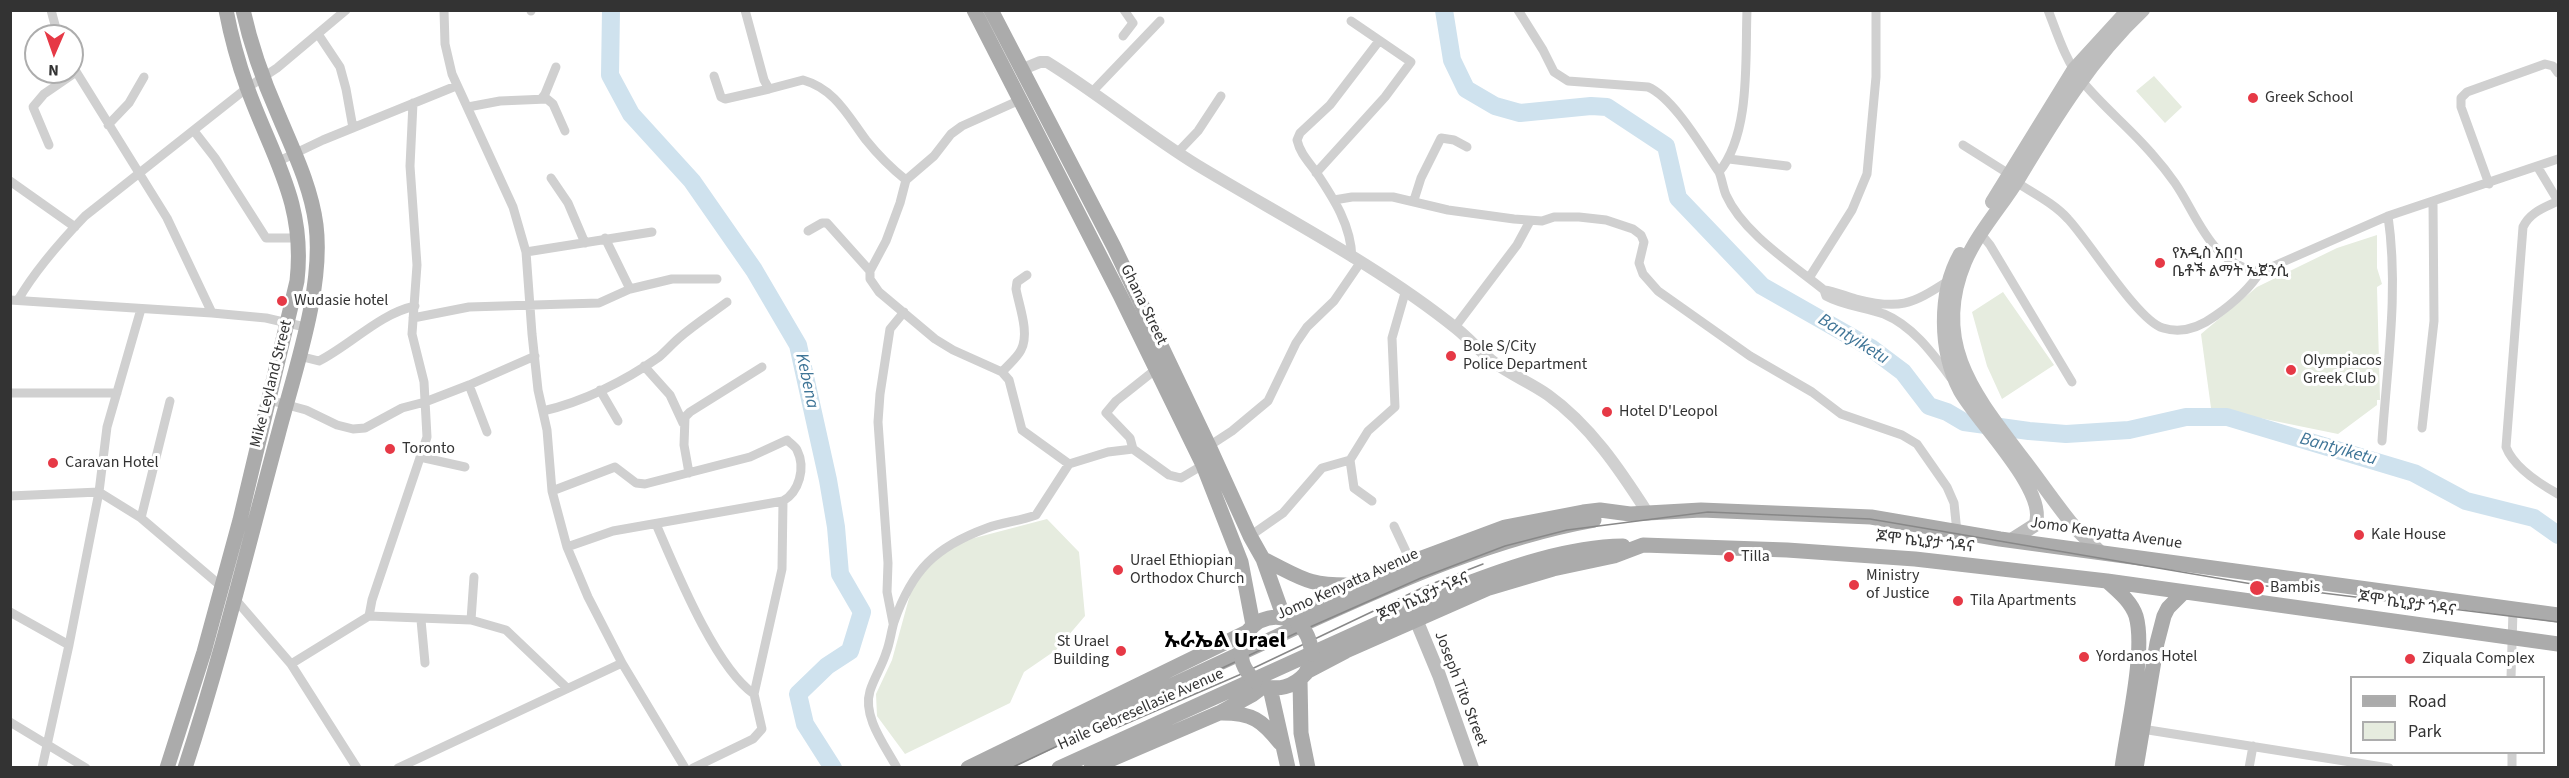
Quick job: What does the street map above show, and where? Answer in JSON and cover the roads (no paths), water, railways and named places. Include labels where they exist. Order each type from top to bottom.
[{"type":"main road","name":"Mike Leyland Street","points":[[167,768],[204,652],[243,509],[297,281],[298,238],[292,201],[279,161],[247,88],[226,10]]},
{"type":"main road","name":"Mike Leyland Street","points":[[185,768],[235,599],[314,286],[316,225],[296,153],[263,77],[243,10]]},
{"type":"main road","name":"Ghana Street","points":[[974,10],[1120,295],[1203,465],[1241,562],[1247,633]]},
{"type":"main road","name":"Ghana Street","points":[[991,10],[1114,247],[1250,537],[1263,558],[1290,620]]},
{"type":"main road","points":[[2098,551],[2018,461],[1982,413],[1959,389],[1945,337],[1945,299],[1947,281],[1962,252],[2013,178],[2078,75],[2128,10]]},
{"type":"main road","points":[[2078,75],[2103,53],[2143,10]]},
{"type":"main road","points":[[1982,413],[1956,348],[1954,318],[1958,282],[1965,261],[2013,178]]},
{"type":"main road","points":[[2013,539],[2035,525],[2039,510],[2018,461]]},
{"type":"main road","points":[[1290,620],[1359,585],[1465,541],[1541,519],[1600,510],[1630,514]]},
{"type":"main road","name":"Jomo Kenyatta Avenue","points":[[994,768],[1281,634],[1422,572],[1490,546],[1540,531],[1647,512],[1701,510],[1870,517],[1957,532],[2559,615]]},
{"type":"main road","name":"Haile Gebresellasie Avenue","points":[[1059,768],[1458,586],[1500,571],[1576,552],[1609,546],[1643,545]]},
{"type":"main road","name":"ጆሞ ኬኒያታ ጎዳና","points":[[1303,676],[1346,651],[1417,622],[1489,588],[1553,569],[1614,556],[1643,545],[1731,547],[1885,556],[2107,581],[2559,644]]},
{"type":"main road","points":[[1263,558],[1308,582],[1359,585]]},
{"type":"main road","points":[[2107,581],[2130,603],[2136,616],[2139,642],[2122,768]]},
{"type":"main road","points":[[2136,768],[2157,643],[2168,608],[2183,593]]},
{"type":"main road","points":[[1303,676],[1280,688],[1263,685],[1247,673],[1242,663],[1247,633],[1273,617],[1290,620],[1305,629],[1311,642],[1312,654],[1303,676],[1301,733],[1308,768]]},
{"type":"main road","name":"Joseph Tito Street","points":[[1417,622],[1439,675],[1472,768]]},
{"type":"main road","name":"Haile Gebresellasie Avenue","points":[[968,768],[1247,633]]},
{"type":"main road","points":[[2139,642],[2157,643]]},
{"type":"main road","points":[[204,652],[219,657]]},
{"type":"main road","points":[[1263,685],[1288,768]]},
{"type":"main road","name":"Haile Gebresellasie Avenue","points":[[1091,768],[1219,713],[1252,695],[1263,685]]},
{"type":"main road","points":[[1219,713],[1243,713],[1253,717],[1270,730],[1282,745]]},
{"type":"street","points":[[14,300],[85,216],[140,175],[247,88],[277,68],[346,10]]},
{"type":"street","points":[[444,10],[447,56],[456,86],[468,107],[513,207],[526,252],[535,356],[549,447],[552,491],[567,547],[588,597],[622,663],[685,768]]},
{"type":"street","points":[[745,10],[764,80],[770,89]]},
{"type":"street","points":[[1123,36],[1133,23],[1124,10]]},
{"type":"street","points":[[1518,10],[1554,72],[1568,81],[1648,87],[1671,104],[1719,172],[1726,194],[1733,206],[1764,243],[1824,290],[1873,303],[1902,305],[1924,297],[1947,281]]},
{"type":"street","points":[[1719,172],[1730,159],[1743,105],[1747,10]]},
{"type":"street","points":[[1809,278],[1852,210],[1867,174],[1876,77],[1876,10]]},
{"type":"street","points":[[2048,10],[2078,75],[2153,155],[2175,183],[2196,223],[2211,243],[2235,264],[2247,270],[2260,272]]},
{"type":"street","points":[[1092,92],[1160,21]]},
{"type":"street","points":[[1316,172],[1385,97],[1411,63],[1351,21]]},
{"type":"street","points":[[318,34],[339,68],[346,89],[353,128]]},
{"type":"street","points":[[1209,446],[1232,431],[1268,401],[1296,343],[1307,327],[1334,301],[1356,260],[1350,237],[1334,200],[1299,148],[1298,140],[1300,133],[1330,105],[1379,41]]},
{"type":"street","points":[[1023,69],[1047,62],[1178,152],[1356,260],[1455,327],[1506,371],[1540,389],[1570,412],[1611,460],[1647,512]]},
{"type":"street","points":[[2488,184],[2461,107],[2461,99],[2467,92],[2545,64],[2553,66],[2559,74]]},
{"type":"street","points":[[541,99],[556,67]]},
{"type":"street","points":[[108,125],[129,103],[144,76]]},
{"type":"street","points":[[714,76],[720,97],[725,99],[803,80],[826,91],[846,109],[880,158],[906,180]]},
{"type":"street","points":[[49,145],[33,107],[56,84]]},
{"type":"street","points":[[83,84],[183,249],[212,313]]},
{"type":"street","points":[[279,161],[456,86]]},
{"type":"street","points":[[1178,152],[1198,131],[1221,96]]},
{"type":"street","points":[[468,107],[547,99],[553,104],[565,131]]},
{"type":"street","points":[[870,271],[886,241],[906,180],[934,156],[951,134],[962,126],[1020,100]]},
{"type":"street","points":[[369,616],[372,600],[427,437],[424,382],[412,334],[417,266],[410,166],[413,103]]},
{"type":"street","points":[[194,131],[215,158],[266,238],[298,238]]},
{"type":"street","points":[[1414,200],[1421,178],[1441,138],[1454,140],[1467,147]]},
{"type":"street","points":[[1963,145],[2067,217],[2152,323],[2163,328],[2187,329],[2210,320],[2244,293],[2260,272],[2388,216],[2559,159]]},
{"type":"street","points":[[1730,159],[1787,166]]},
{"type":"street","points":[[2537,166],[2558,202],[2536,211],[2526,220],[2523,227],[2506,435],[2509,456],[2546,487],[2559,494]]},
{"type":"street","points":[[551,178],[568,203],[585,243]]},
{"type":"street","points":[[10,181],[75,227]]},
{"type":"street","points":[[1334,200],[1352,197],[1414,200],[1448,210],[1530,221],[1579,217],[1606,220],[1633,229],[1641,235],[1644,242],[1639,263],[1643,274],[1658,291],[1750,356],[1812,392],[1841,414],[1902,435],[1917,444],[1930,459],[1951,495],[1957,532]]},
{"type":"street","points":[[2422,428],[2434,321],[2433,202]]},
{"type":"street","points":[[2382,441],[2391,336],[2394,255],[2388,216]]},
{"type":"street","points":[[1455,327],[1517,245],[1530,221]]},
{"type":"street","points":[[808,231],[822,223],[827,223],[870,271],[872,285],[935,339],[953,350],[1002,372],[1009,380],[1022,430],[1069,464]]},
{"type":"street","points":[[526,252],[652,232]]},
{"type":"street","points":[[1981,234],[1990,245],[2072,382]]},
{"type":"street","points":[[605,238],[630,289]]},
{"type":"street","points":[[1002,372],[1024,343],[1016,289],[1017,282],[1028,275]]},
{"type":"street","points":[[413,318],[469,307],[599,303],[630,289],[672,279],[717,279]]},
{"type":"street","points":[[1824,290],[1826,296],[1833,300],[1884,314],[1902,324],[1932,353],[1959,389],[1974,392]]},
{"type":"street","points":[[1372,501],[1354,488],[1350,460],[1368,431],[1395,407],[1392,338],[1405,292]]},
{"type":"street","points":[[14,300],[212,313],[286,322],[305,327]]},
{"type":"street","points":[[543,411],[568,404],[600,390],[644,366],[660,356],[680,337],[727,302]]},
{"type":"street","points":[[298,356],[320,361],[342,350],[399,310],[415,306]]},
{"type":"street","points":[[42,768],[99,492],[107,427],[141,309]]},
{"type":"street","points":[[894,623],[887,592],[888,563],[880,479],[878,422],[890,328],[904,312]]},
{"type":"street","points":[[269,400],[286,403],[337,425],[353,429],[365,428],[402,408],[469,385],[535,356]]},
{"type":"street","points":[[644,366],[670,396],[683,423],[689,473]]},
{"type":"street","points":[[683,423],[690,412],[762,367]]},
{"type":"street","points":[[1155,370],[1116,401],[1106,413],[1130,438],[1133,449],[1158,468],[1177,478],[1185,477],[1203,465]]},
{"type":"street","points":[[469,385],[488,432]]},
{"type":"street","points":[[600,390],[618,421]]},
{"type":"street","points":[[10,393],[117,393]]},
{"type":"street","points":[[141,519],[170,401]]},
{"type":"street","points":[[552,491],[615,467],[636,483],[645,484],[750,457],[787,440],[797,450],[800,479],[792,496],[783,501],[613,531],[567,547]]},
{"type":"street","points":[[897,768],[871,718],[868,707],[869,693],[886,653],[894,623],[917,572],[930,559],[963,538],[989,527],[1036,515],[1069,464],[1108,452],[1133,449]]},
{"type":"street","points":[[420,457],[465,467]]},
{"type":"street","points":[[1250,537],[1283,513],[1322,468],[1350,460]]},
{"type":"street","points":[[10,496],[99,492],[141,519],[222,587]]},
{"type":"street","points":[[693,768],[759,734],[762,729],[754,694],[782,569],[783,501]]},
{"type":"street","points":[[656,524],[692,602],[727,667],[741,686],[754,694]]},
{"type":"street","points":[[1394,526],[1411,562]]},
{"type":"street","points":[[471,620],[474,577]]},
{"type":"street","points":[[235,599],[291,664],[357,768]]},
{"type":"street","points":[[2511,676],[2513,610]]},
{"type":"street","points":[[10,612],[69,645]]},
{"type":"street","points":[[291,664],[369,616],[421,620],[471,620],[506,630],[567,688]]},
{"type":"street","points":[[421,620],[425,663]]},
{"type":"street","points":[[398,768],[622,663]]},
{"type":"street","points":[[10,722],[86,768]]},
{"type":"street","points":[[2142,729],[2389,768]]},
{"type":"street","points":[[2250,768],[2253,746]]},
{"type":"waterway","name":"Kebena","points":[[611,10],[610,75],[631,114],[692,181],[754,270],[798,345],[828,480],[836,527],[840,574],[862,612],[850,651],[827,666],[798,694],[805,724],[833,768]]},
{"type":"waterway","name":"Bantyiketu","points":[[1444,10],[1452,60],[1466,89],[1495,106],[1520,113],[1591,106],[1607,107],[1666,146],[1678,198],[1762,286],[1871,348],[1903,372],[1929,406],[1947,412],[1964,422],[2066,434],[2129,430],[2186,417],[2227,417],[2414,473],[2466,501],[2534,518],[2558,535]]},
{"type":"tram line","points":[[1011,768],[1292,635],[1421,578],[1505,546],[1567,530],[1708,512],[1870,519],[2258,585],[2558,622]]},
{"type":"tram line","points":[[1116,728],[1239,675],[1424,587],[1483,564]]},
{"type":"place","name":"Greek School","points":[[2253,98]]},
{"type":"place","name":"የአዲስ አበባ ቤቶች ልማት ኤጀንሲ","points":[[2160,263]]},
{"type":"place","name":"Wudasie hotel","points":[[282,301]]},
{"type":"place","name":"Bole S/City Police Department","points":[[1451,356]]},
{"type":"place","name":"Olympiacos Greek Club","points":[[2291,370]]},
{"type":"place","name":"Hotel D'Leopol","points":[[1607,412]]},
{"type":"place","name":"Toronto","points":[[390,449]]},
{"type":"place","name":"Caravan Hotel","points":[[53,463]]},
{"type":"place","name":"Kale House","points":[[2359,535]]},
{"type":"place","name":"Tilla","points":[[1729,557]]},
{"type":"place","name":"Urael Ethiopian Orthodox Church","points":[[1118,570]]},
{"type":"place","name":"Ministry of Justice","points":[[1854,585]]},
{"type":"place","name":"Bambis","points":[[2257,588]]},
{"type":"place","name":"Tila Apartments","points":[[1958,601]]},
{"type":"place","name":"St Urael Building","points":[[1121,651]]},
{"type":"place","name":"Yordanos Hotel","points":[[2084,657]]},
{"type":"place","name":"Ziquala Complex","points":[[2410,659]]},
{"type":"district","name":"ኡራኤል Urael","points":[[1225,642]]}]
